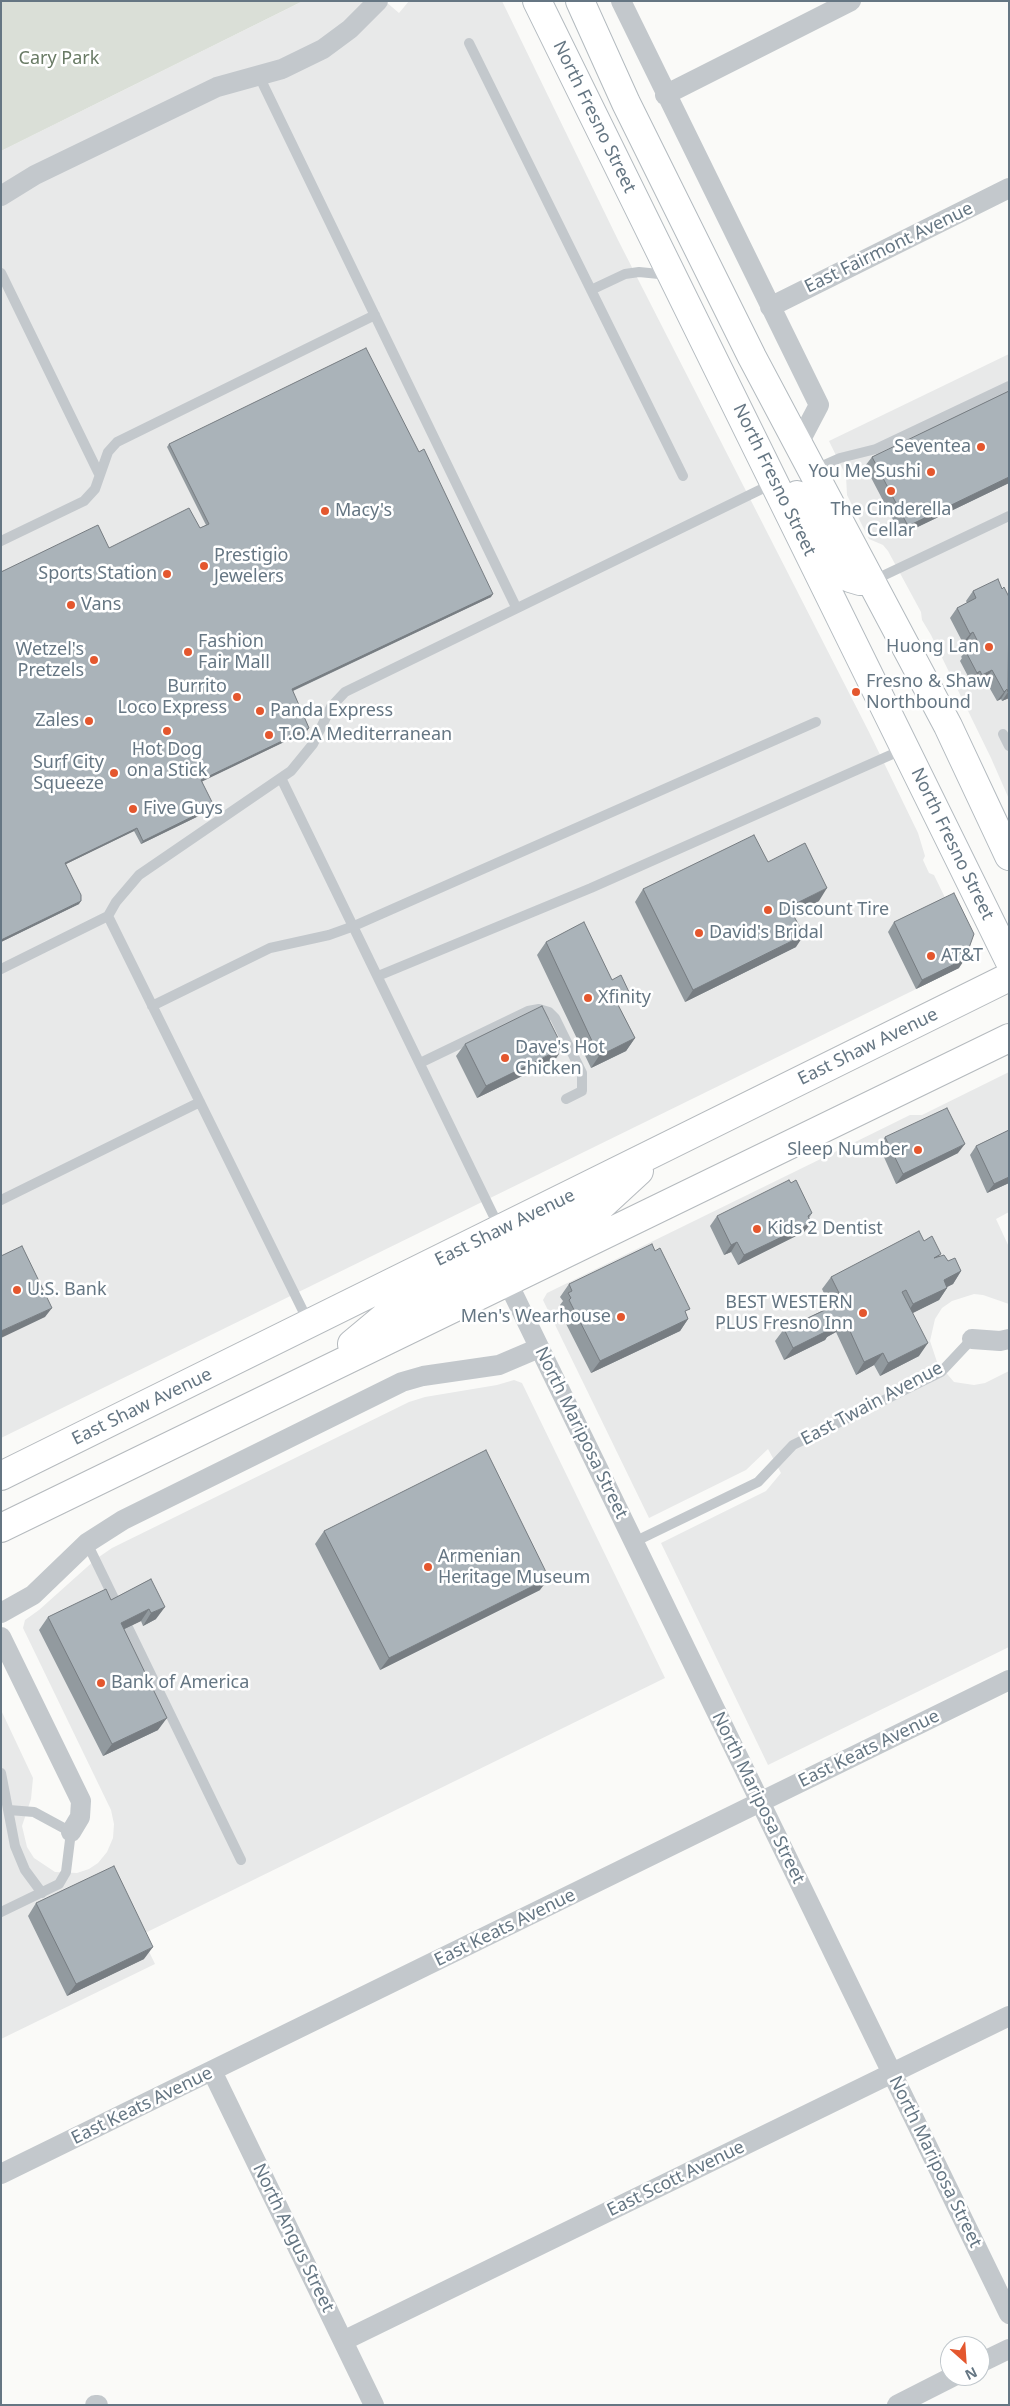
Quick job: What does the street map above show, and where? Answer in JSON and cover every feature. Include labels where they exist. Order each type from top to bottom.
[{"type":"main road","name":"North Fresno Street","points":[[537,1],[670,275],[776,483],[1009,960]]},
{"type":"main road","name":"North Fresno Street","points":[[580,1],[626,103],[752,357],[948,726],[1009,856]]},
{"type":"main road","points":[[776,483],[803,498],[842,569],[850,578],[871,582]]},
{"type":"main road","name":"East Shaw Avenue","points":[[1,1476],[310,1325],[1009,977]]},
{"type":"main road","points":[[1,1528],[314,1374],[1009,1038]]},
{"type":"main road","points":[[507,1281],[504,1270],[506,1259],[515,1250],[601,1206],[662,1150]]},
{"type":"main road","points":[[314,1374],[394,1310],[481,1266],[497,1248],[500,1230]]},
{"type":"street","points":[[1,196],[35,175],[217,87],[282,69],[322,49],[350,28],[378,1]]},
{"type":"street","points":[[621,1],[665,95],[819,405],[798,445]]},
{"type":"street","points":[[665,95],[851,1]]},
{"type":"street","name":"East Fairmont Avenue","points":[[770,307],[1009,188]]},
{"type":"street","name":"North Mariposa Street","points":[[507,1281],[1009,2314]]},
{"type":"street","name":"East Twain Avenue","points":[[972,1339],[1009,1339]]},
{"type":"street","points":[[1,1613],[33,1595],[86,1543],[123,1520],[402,1382],[423,1376],[499,1365],[539,1348]]},
{"type":"street","points":[[1,1637],[81,1801],[80,1817],[72,1832]]},
{"type":"street","name":"East Keats Avenue","points":[[1,2174],[1009,1680]]},
{"type":"street","name":"East Scott Avenue","points":[[343,2341],[1009,2016]]},
{"type":"street","name":"North Angus Street","points":[[212,2071],[374,2405]]},
{"type":"street","points":[[990,2358],[1009,2349]]},
{"type":"street","points":[[896,2405],[940,2383]]},
{"type":"lane","points":[[469,43],[683,476]]},
{"type":"lane","points":[[259,76],[516,607]]},
{"type":"lane","points":[[591,290],[625,274],[638,272],[670,275]]},
{"type":"lane","points":[[1,273],[99,474]]},
{"type":"lane","points":[[1,541],[84,501],[95,489],[108,452],[117,442],[375,315]]},
{"type":"lane","points":[[812,470],[840,458],[876,449],[1009,386]]},
{"type":"lane","points":[[1,969],[108,916],[116,902],[139,875],[281,778],[314,744],[331,706],[345,692],[516,607],[776,483]]},
{"type":"lane","points":[[871,582],[1009,516]]},
{"type":"lane","points":[[152,1006],[270,948],[329,935],[354,926],[816,722]]},
{"type":"lane","points":[[1003,734],[1009,746]]},
{"type":"lane","points":[[378,976],[591,888],[905,748]]},
{"type":"lane","points":[[281,778],[500,1230]]},
{"type":"lane","points":[[108,916],[310,1325]]},
{"type":"lane","points":[[420,1063],[528,1011],[539,1008],[550,1012],[555,1018],[582,1072],[582,1091],[566,1099]]},
{"type":"lane","points":[[1,1200],[200,1102]]},
{"type":"lane","name":"East Twain Avenue","points":[[634,1542],[758,1482],[793,1445],[941,1372],[972,1339]]},
{"type":"lane","points":[[86,1543],[241,1860]]},
{"type":"lane","points":[[1,1773],[15,1846],[25,1870],[42,1893]]},
{"type":"lane","points":[[1,1912],[59,1884],[66,1872],[72,1832],[34,1812],[9,1810]]},
{"type":"shaded area","points":[[303,1],[385,1],[399,13],[409,1],[502,1],[618,240],[869,732],[918,833],[925,856],[923,860],[929,873],[934,875],[967,943],[959,968],[1,1438],[1,151]]},
{"type":"shaded area","points":[[1009,354],[1009,799],[991,758],[922,620],[921,612],[888,551],[883,545],[869,539],[847,495],[846,476],[829,441]]},
{"type":"shaded area","points":[[1009,1072],[1009,1212],[996,1219],[1009,1247],[1009,1304],[983,1295],[974,1294],[952,1301],[942,1308],[935,1319],[930,1341],[937,1362],[954,1382],[974,1385],[985,1383],[1009,1371],[1009,1647],[768,1765],[661,1543],[766,1491],[781,1473],[768,1449],[746,1470],[649,1518],[543,1300],[547,1293],[910,1115],[922,1115]]},
{"type":"shaded area","points":[[514,1380],[522,1383],[665,1678],[141,1935],[155,1964],[1,2039],[1,1710],[33,1778],[31,1799],[22,1826],[27,1847],[34,1858],[55,1872],[77,1873],[89,1869],[98,1863],[107,1852],[113,1838],[114,1824],[111,1810],[23,1628],[25,1620],[39,1610],[96,1559],[112,1548],[409,1402],[425,1397],[497,1385]]},
{"type":"green space","name":"Cary Park","points":[[1,1],[303,1],[1,151]]},
{"type":"building","name":"Fashion Fair Mall","points":[[366,348],[419,452],[424,449],[493,594],[292,689],[309,728],[201,780],[214,806],[143,841],[137,828],[65,863],[81,895],[81,901],[1,940],[1,572],[98,525],[109,548],[189,508],[200,528],[209,524],[169,444]]},
{"type":"building","points":[[1009,391],[1009,477],[908,526],[872,457]]},
{"type":"building","name":"Huong Lan","points":[[998,579],[1002,589],[1004,587],[1009,597],[1008,692],[1007,689],[1004,692],[992,670],[982,675],[980,671],[977,673],[966,652],[970,650],[968,647],[978,642],[973,632],[970,634],[957,608],[976,598],[973,591]]},
{"type":"building","points":[[754,835],[768,862],[805,843],[827,888],[789,907],[804,935],[693,990],[643,889]]},
{"type":"building","name":"AT&T","points":[[954,893],[974,934],[965,959],[922,980],[894,922]]},
{"type":"building","name":"Xfinity","points":[[584,922],[612,980],[621,975],[629,992],[615,999],[635,1038],[599,1056],[546,942]]},
{"type":"building","name":"Dave's Hot Chicken","points":[[542,1006],[563,1048],[486,1086],[465,1044]]},
{"type":"building","name":"Sleep Number","points":[[947,1108],[965,1144],[903,1174],[885,1137]]},
{"type":"building","points":[[1009,1130],[1009,1177],[994,1184],[976,1146]]},
{"type":"building","name":"Kids 2 Dentist","points":[[789,1180],[791,1183],[796,1180],[812,1213],[808,1216],[811,1223],[744,1255],[737,1242],[731,1245],[717,1216]]},
{"type":"building","name":"BEST WESTERN PLUS Fresno Inn","points":[[919,1231],[924,1241],[932,1236],[941,1254],[934,1258],[944,1255],[948,1261],[955,1258],[961,1271],[944,1280],[947,1288],[913,1304],[906,1290],[902,1292],[928,1343],[888,1363],[883,1353],[864,1362],[845,1320],[793,1348],[784,1329],[838,1304],[834,1297],[839,1293],[831,1277]]},
{"type":"building","name":"Men's Wearhouse","points":[[652,1244],[655,1251],[660,1248],[690,1309],[685,1311],[688,1319],[600,1361],[569,1300],[571,1298],[568,1293],[572,1291],[569,1284]]},
{"type":"building","name":"U.S. Bank","points":[[22,1246],[52,1308],[1,1331],[1,1256]]},
{"type":"building","name":"Armenian Heritage Museum","points":[[486,1450],[549,1578],[389,1658],[324,1531]]},
{"type":"building","name":"Bank of America","points":[[151,1579],[165,1607],[151,1613],[149,1609],[121,1623],[167,1718],[112,1744],[48,1617],[106,1589],[111,1600]]},
{"type":"building","points":[[114,1866],[153,1947],[76,1984],[36,1903]]},
{"type":"place","name":"Seventea","points":[[981,447]]},
{"type":"place","name":"You Me Sushi","points":[[931,472]]},
{"type":"place","name":"The Cinderella Cellar","points":[[891,491]]},
{"type":"place","name":"Macy's","points":[[325,511]]},
{"type":"place","name":"Prestigio Jewelers","points":[[204,566]]},
{"type":"place","name":"Sports Station","points":[[167,574]]},
{"type":"place","name":"Vans","points":[[71,605]]},
{"type":"place","name":"Huong Lan","points":[[989,647]]},
{"type":"place","name":"Fashion Fair Mall","points":[[188,652]]},
{"type":"place","name":"Wetzel's Pretzels","points":[[94,660]]},
{"type":"place","name":"Fresno & Shaw Northbound","points":[[856,692]]},
{"type":"place","name":"Burrito Loco Express","points":[[237,697]]},
{"type":"place","name":"Panda Express","points":[[260,711]]},
{"type":"place","name":"Zales","points":[[89,721]]},
{"type":"place","name":"Hot Dog on a Stick","points":[[167,731]]},
{"type":"place","name":"T.O.A Mediterranean","points":[[269,735]]},
{"type":"place","name":"Surf City Squeeze","points":[[114,773]]},
{"type":"place","name":"Five Guys","points":[[133,809]]},
{"type":"place","name":"Discount Tire","points":[[768,910]]},
{"type":"place","name":"David's Bridal","points":[[699,933]]},
{"type":"place","name":"AT&T","points":[[931,956]]},
{"type":"place","name":"Xfinity","points":[[588,998]]},
{"type":"place","name":"Dave's Hot Chicken","points":[[505,1058]]},
{"type":"place","name":"Sleep Number","points":[[918,1150]]},
{"type":"place","name":"Kids 2 Dentist","points":[[757,1229]]},
{"type":"place","name":"U.S. Bank","points":[[17,1290]]},
{"type":"place","name":"BEST WESTERN PLUS Fresno Inn","points":[[863,1313]]},
{"type":"place","name":"Men's Wearhouse","points":[[621,1317]]},
{"type":"place","name":"Armenian Heritage Museum","points":[[428,1567]]},
{"type":"place","name":"Bank of America","points":[[101,1683]]}]
